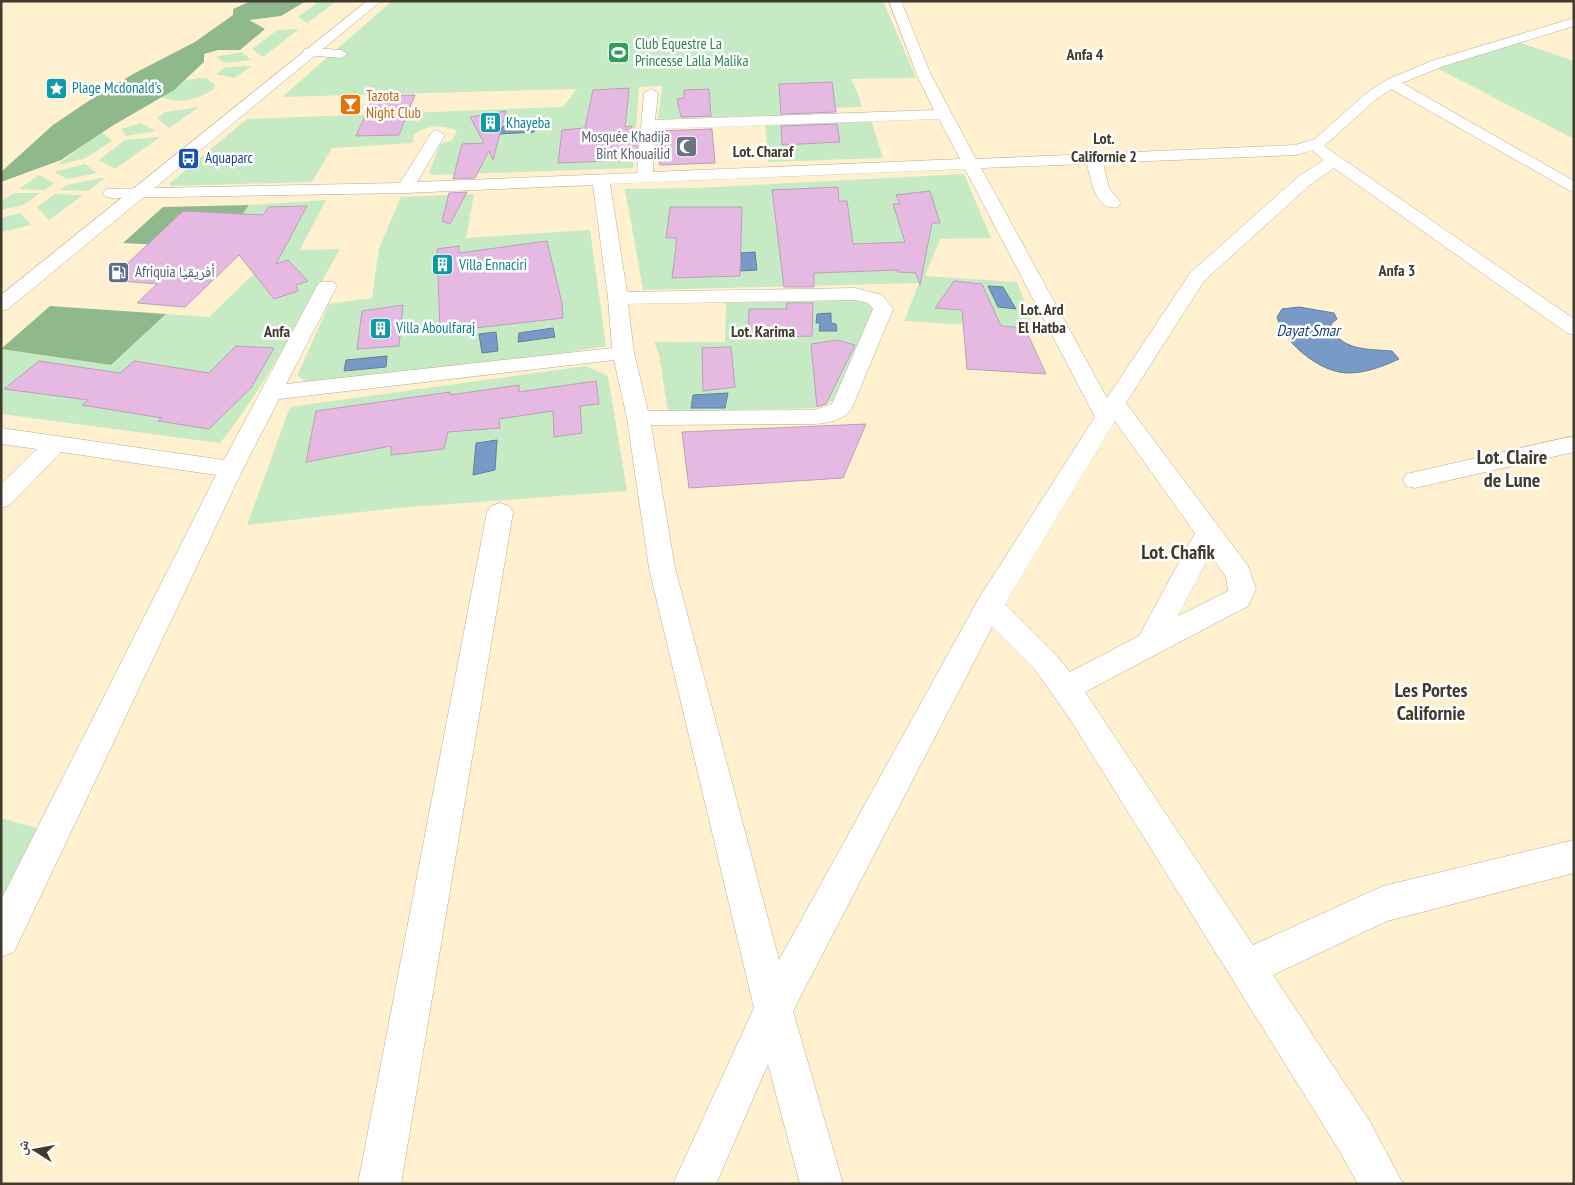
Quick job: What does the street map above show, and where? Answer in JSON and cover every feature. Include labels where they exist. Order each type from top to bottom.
[{"type":"main road","points":[[3,302],[79,241],[137,181],[359,1]]},
{"type":"main road","points":[[105,199],[137,181],[291,68],[374,1]]},
{"type":"main road","points":[[895,1],[924,75],[944,114],[1110,410],[1208,532],[1243,584],[1242,592],[1238,598],[1066,688]]},
{"type":"main road","points":[[694,1184],[773,1009],[989,606],[1110,410],[1197,277],[1305,180],[1325,153],[1379,89],[1439,63],[1574,22]]},
{"type":"main road","points":[[310,52],[341,54]]},
{"type":"main road","points":[[274,68],[291,68]]},
{"type":"main road","points":[[1409,76],[1426,86]]},
{"type":"main road","points":[[1391,83],[1574,188]]},
{"type":"main road","points":[[645,177],[647,125],[651,92]]},
{"type":"main road","points":[[647,125],[944,114]]},
{"type":"main road","points":[[405,188],[437,135]]},
{"type":"main road","points":[[137,181],[405,188],[971,162],[1285,151],[1325,153],[1574,329]]},
{"type":"main road","points":[[1094,158],[1100,189],[1112,203]]},
{"type":"main road","points":[[601,179],[618,298],[623,353],[638,418],[662,568],[773,1009],[822,1184]]},
{"type":"main road","points":[[52,239],[79,241]]},
{"type":"main road","points":[[1,940],[231,469],[327,286]]},
{"type":"main road","points":[[618,298],[855,294],[875,299],[883,309],[841,408],[834,413],[815,417],[638,418]]},
{"type":"main road","points":[[270,394],[623,353]]},
{"type":"main road","points":[[1,436],[231,469]]},
{"type":"main road","points":[[1,498],[56,444]]},
{"type":"main road","points":[[1415,480],[1574,444]]},
{"type":"main road","points":[[379,1184],[500,512]]},
{"type":"main road","points":[[1149,645],[1208,532]]},
{"type":"main road","points":[[989,606],[1046,663],[1066,688],[1098,735],[1354,1135],[1382,1184]]},
{"type":"main road","points":[[1246,968],[1383,904],[1574,856]]},
{"type":"green space","points":[[251,1],[306,1],[281,16],[249,20],[265,29],[240,50],[218,50],[204,54],[204,62],[174,90],[112,126],[61,160],[1,182],[1,172],[53,125],[133,74],[195,42],[233,15],[233,9]]},
{"type":"green space","points":[[337,1],[307,23],[298,17],[318,2]]},
{"type":"green space","name":"Club Equestre La Princesse Lalla Malika","points":[[392,1],[883,1],[916,78],[851,79],[860,98],[861,107],[811,109],[812,114],[658,119],[662,86],[639,87],[633,168],[434,175],[429,173],[440,144],[452,140],[457,131],[446,127],[429,127],[414,135],[413,143],[332,148],[312,182],[170,186],[170,183],[247,119],[563,107],[577,89],[282,97]]},
{"type":"green space","points":[[299,29],[263,57],[252,49],[277,30]]},
{"type":"green space","points":[[1515,41],[1574,61],[1574,139],[1433,66]]},
{"type":"green space","points":[[242,52],[251,60],[225,63],[215,57]]},
{"type":"green space","points":[[252,66],[234,78],[216,74],[226,67]]},
{"type":"green space","points":[[206,78],[215,85],[214,89],[202,96],[189,100],[175,101],[162,97],[184,81]]},
{"type":"green space","points":[[199,107],[169,128],[157,118],[165,112]]},
{"type":"green space","points":[[871,119],[883,158],[768,162],[765,124]]},
{"type":"green space","points":[[141,123],[156,131],[126,136],[121,129]]},
{"type":"green space","points":[[102,132],[112,141],[84,159],[57,165]]},
{"type":"green space","points":[[160,137],[115,169],[99,160],[125,140]]},
{"type":"green space","points":[[85,164],[97,173],[67,179],[54,172]]},
{"type":"green space","points":[[964,174],[991,238],[940,239],[925,276],[1017,282],[1035,329],[904,321],[919,283],[643,290],[625,189],[696,188]]},
{"type":"green space","points":[[39,175],[54,183],[45,190],[19,189]]},
{"type":"green space","points":[[106,177],[88,191],[60,190],[67,185]]},
{"type":"green space","points":[[14,193],[40,193],[23,205],[1,210],[1,201]]},
{"type":"green space","points":[[55,194],[83,195],[49,220],[37,207]]},
{"type":"green space","points":[[474,194],[466,238],[590,230],[606,346],[512,361],[309,383],[297,376],[329,304],[372,298],[379,248],[401,197]]},
{"type":"green space","points":[[326,200],[300,250],[340,249],[269,373],[220,443],[1,414],[1,349],[111,365],[166,314],[209,317],[275,253],[218,248],[249,205]]},
{"type":"green space","points":[[249,205],[218,248],[123,243],[163,207]]},
{"type":"green space","points":[[20,213],[31,225],[1,232],[1,218]]},
{"type":"green space","points":[[855,298],[875,306],[833,401],[814,408],[668,412],[659,354],[654,342],[725,342],[726,303]]},
{"type":"green space","points":[[50,306],[166,314],[111,365],[1,349]]},
{"type":"green space","points":[[586,366],[608,376],[627,491],[397,508],[247,525],[290,407]]},
{"type":"green space","points":[[1,818],[53,833],[1,924]]},
{"type":"water","points":[[537,124],[534,132],[500,134],[502,127],[507,125]]},
{"type":"water","points":[[755,252],[757,270],[740,271],[741,253]]},
{"type":"water","points":[[988,286],[1003,287],[1016,309],[998,307]]},
{"type":"water","name":"Dayat Smar","points":[[1299,307],[1334,313],[1337,319],[1332,323],[1330,329],[1343,341],[1358,348],[1392,351],[1399,359],[1378,368],[1354,373],[1339,372],[1320,365],[1301,352],[1280,326],[1277,317],[1282,309]]},
{"type":"water","points":[[831,313],[831,323],[836,324],[837,331],[819,331],[820,323],[816,323],[817,314]]},
{"type":"water","points":[[553,328],[555,337],[518,342],[519,333]]},
{"type":"water","points":[[496,332],[498,351],[482,353],[479,334]]},
{"type":"water","points":[[387,356],[386,367],[344,371],[346,360]]},
{"type":"water","points":[[728,393],[725,408],[691,408],[693,395]]},
{"type":"water","points":[[497,440],[495,470],[473,475],[476,443]]},
{"type":"building","points":[[832,82],[836,112],[781,114],[779,84]]},
{"type":"building","points":[[629,88],[625,127],[632,126],[631,130],[639,129],[636,160],[558,163],[562,130],[585,128],[593,90]]},
{"type":"building","points":[[709,89],[711,116],[681,117],[677,99],[684,98],[684,90]]},
{"type":"building","points":[[415,95],[399,135],[356,136],[374,96]]},
{"type":"building","points":[[506,111],[493,160],[489,151],[475,178],[453,179],[462,144],[484,143],[470,117]]},
{"type":"building","points":[[837,124],[840,142],[782,145],[781,126]]},
{"type":"building","name":"Mosquée Khadija Bint Khouailid","points":[[712,129],[715,163],[660,165],[659,160],[655,160],[657,131]]},
{"type":"building","points":[[838,187],[839,201],[847,201],[853,244],[905,242],[893,204],[900,204],[896,195],[930,191],[940,223],[932,223],[920,285],[916,273],[898,272],[898,270],[814,273],[814,287],[784,287],[772,190]]},
{"type":"building","points":[[467,192],[450,224],[442,221],[449,193]]},
{"type":"building","points":[[307,206],[276,264],[288,260],[308,281],[296,285],[298,291],[274,299],[239,255],[185,307],[137,303],[157,284],[110,280],[183,211],[263,215],[269,207]]},
{"type":"building","points":[[670,207],[742,207],[740,276],[672,278],[677,238],[666,238]]},
{"type":"building","points":[[547,241],[562,303],[563,318],[440,332],[437,249],[459,246],[459,253]]},
{"type":"building","points":[[954,281],[982,284],[1001,326],[1025,328],[1046,374],[967,369],[962,310],[935,308]]},
{"type":"building","points":[[786,303],[813,303],[812,336],[748,338],[749,309],[787,309]]},
{"type":"building","name":"Villa Aboulfaraj","points":[[403,305],[399,346],[357,349],[362,311]]},
{"type":"building","points":[[837,340],[855,345],[826,404],[817,407],[811,344]]},
{"type":"building","points":[[236,346],[274,348],[251,388],[209,429],[158,421],[162,418],[82,405],[88,400],[4,389],[39,361],[120,373],[134,361],[209,373]]},
{"type":"building","points":[[731,347],[735,387],[703,391],[702,348]]},
{"type":"building","points":[[596,381],[599,404],[580,406],[582,433],[554,437],[553,411],[499,419],[500,428],[448,432],[444,449],[391,455],[391,446],[306,462],[316,411],[450,392],[450,395],[519,385],[519,392]]},
{"type":"building","points":[[866,424],[843,478],[689,488],[682,432]]},
{"type":"place","name":"Club Equestre La Princesse Lalla Malika","points":[[619,53]]},
{"type":"place","name":"Plage Mcdonald's","points":[[56,88]]},
{"type":"place","name":"Tazota Night Club","points":[[350,105]]},
{"type":"place","name":"Khayeba","points":[[490,123]]},
{"type":"place","name":"Mosquée Khadija Bint Khouailid","points":[[686,146]]},
{"type":"place","name":"Aquaparc","points":[[189,158]]},
{"type":"place","name":"Villa Ennaciri","points":[[443,265]]},
{"type":"place","name":"Afriquia أفريقيا","points":[[119,272]]},
{"type":"place","name":"Villa Aboulfaraj","points":[[380,328]]},
{"type":"district","name":"Anfa 4","points":[[1085,54]]},
{"type":"district","name":"Lot. Californie 2","points":[[1104,147]]},
{"type":"district","name":"Lot. Charaf","points":[[763,151]]},
{"type":"district","name":"Anfa 3","points":[[1397,270]]},
{"type":"district","name":"Lot. Ard El Hatba","points":[[1042,318]]},
{"type":"district","name":"Anfa","points":[[277,331]]},
{"type":"district","name":"Lot. Karima","points":[[763,331]]},
{"type":"district","name":"Lot. Claire de Lune","points":[[1512,468]]},
{"type":"district","name":"Lot. Chafik","points":[[1178,552]]},
{"type":"district","name":"Les Portes Californie","points":[[1431,702]]}]
